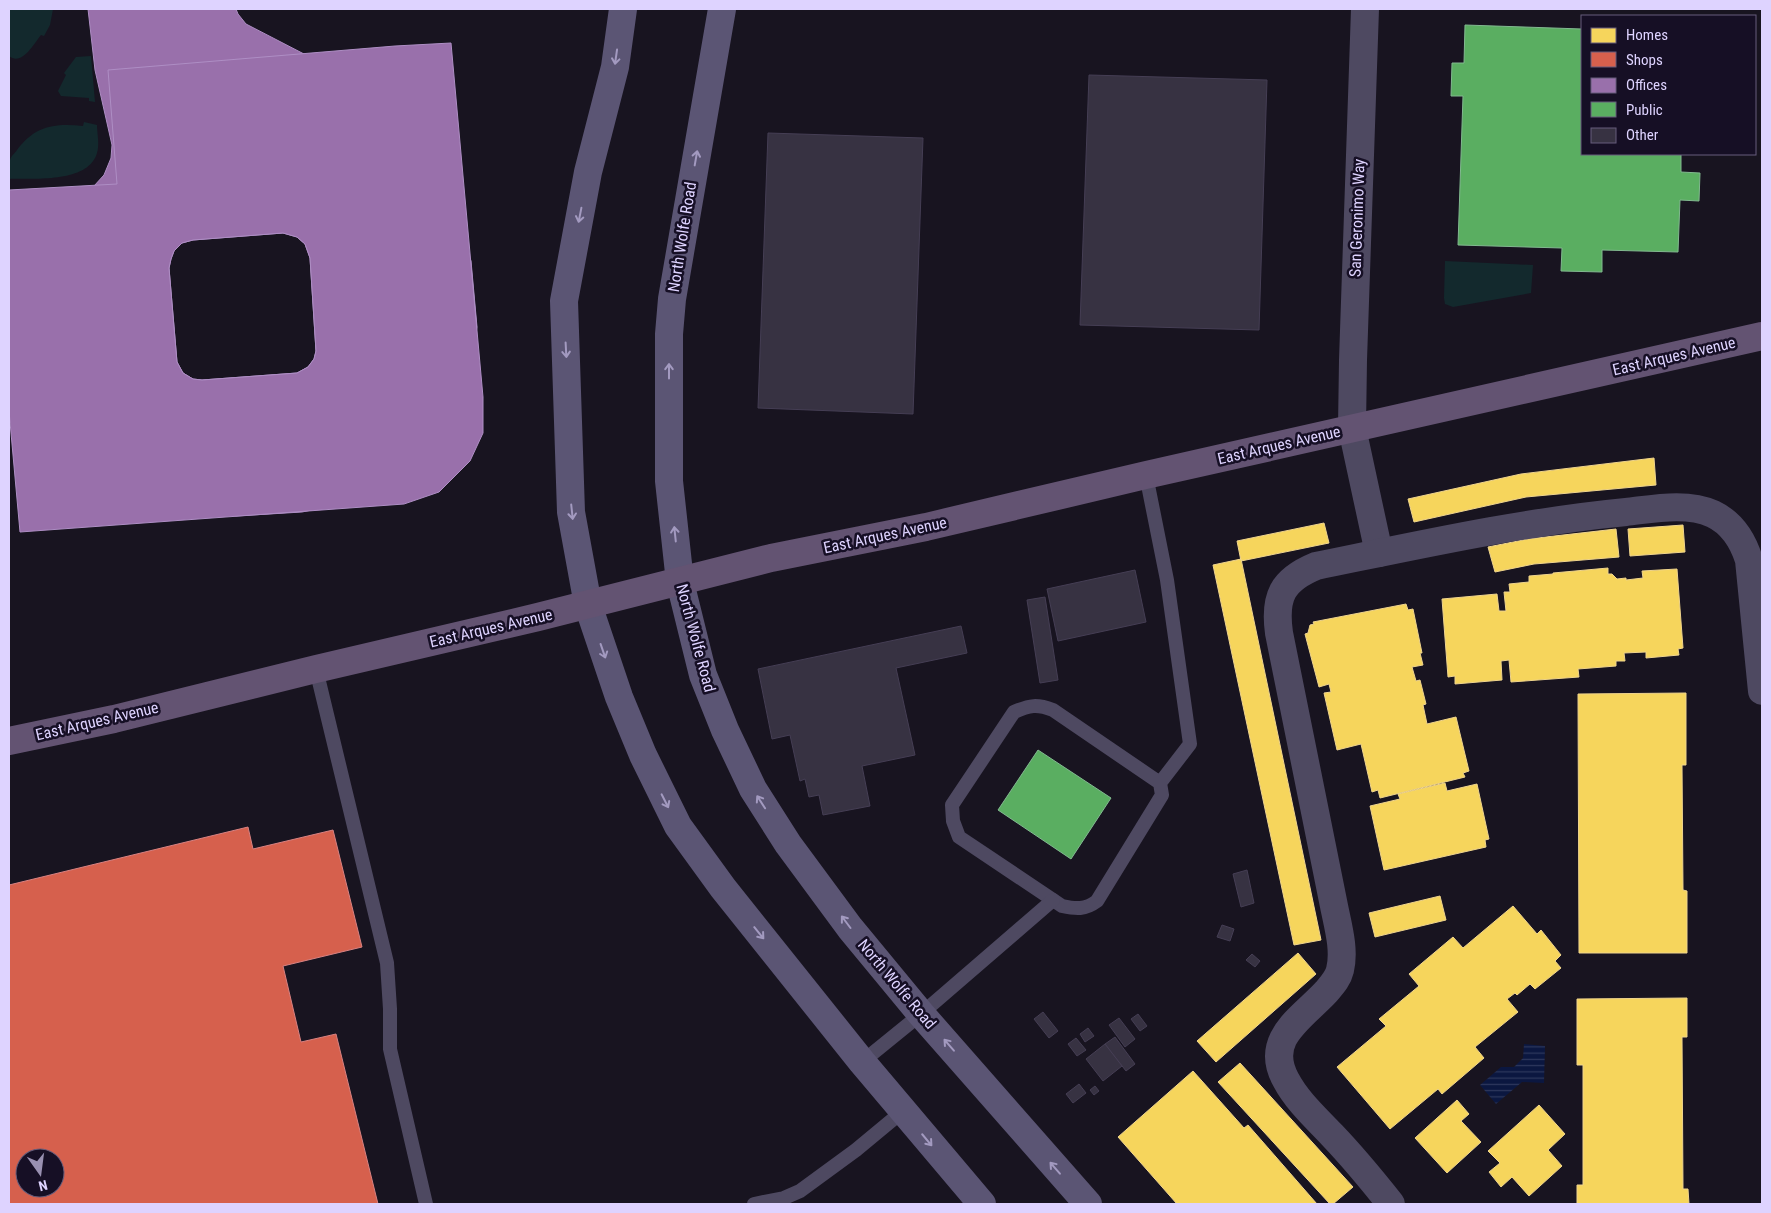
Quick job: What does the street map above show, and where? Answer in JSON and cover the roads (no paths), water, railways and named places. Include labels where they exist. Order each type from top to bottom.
[{"type":"main road","points":[[623,9],[615,67],[588,172],[564,301],[571,512],[588,605],[619,696],[643,755],[678,826],[723,888],[862,1062],[982,1204]]},
{"type":"main road","name":"North Wolfe Road","points":[[722,9],[672,300],[670,334],[669,481],[680,582],[703,675],[725,730],[753,789],[788,844],[850,928],[921,1014],[1088,1204]]},
{"type":"main road","name":"East Arques Avenue","points":[[9,741],[114,719],[588,605],[771,558],[926,527],[1146,474],[1762,336]]},
{"type":"street","name":"San Geronimo Way","points":[[1365,9],[1352,360],[1352,428],[1379,554]]},
{"type":"street","points":[[1391,1204],[1362,1167],[1298,1098],[1286,1080],[1279,1058],[1280,1047],[1288,1029],[1331,986],[1340,971],[1341,962],[1341,945],[1334,906],[1277,620],[1279,597],[1285,586],[1293,578],[1316,566],[1510,527],[1610,513],[1679,508],[1696,509],[1712,514],[1727,522],[1735,531],[1749,560],[1762,691]]},
{"type":"lane","points":[[1146,474],[1167,580],[1190,744],[1160,783]]},
{"type":"lane","points":[[316,669],[387,963],[390,1049],[426,1204]]},
{"type":"lane","points":[[1028,706],[1042,706],[1053,710],[1160,783],[1162,795],[1097,901],[1088,907],[1075,909],[1062,906],[959,837],[952,821],[952,805],[1014,712],[1028,706]]},
{"type":"lane","points":[[862,1062],[921,1014],[1053,900]]},
{"type":"lane","points":[[754,1204],[784,1198],[800,1191],[856,1150],[903,1111]]},
{"type":"water","points":[[1524,1044],[1545,1046],[1544,1083],[1522,1082],[1496,1104],[1480,1085],[1501,1067],[1514,1067],[1523,1058]]}]
